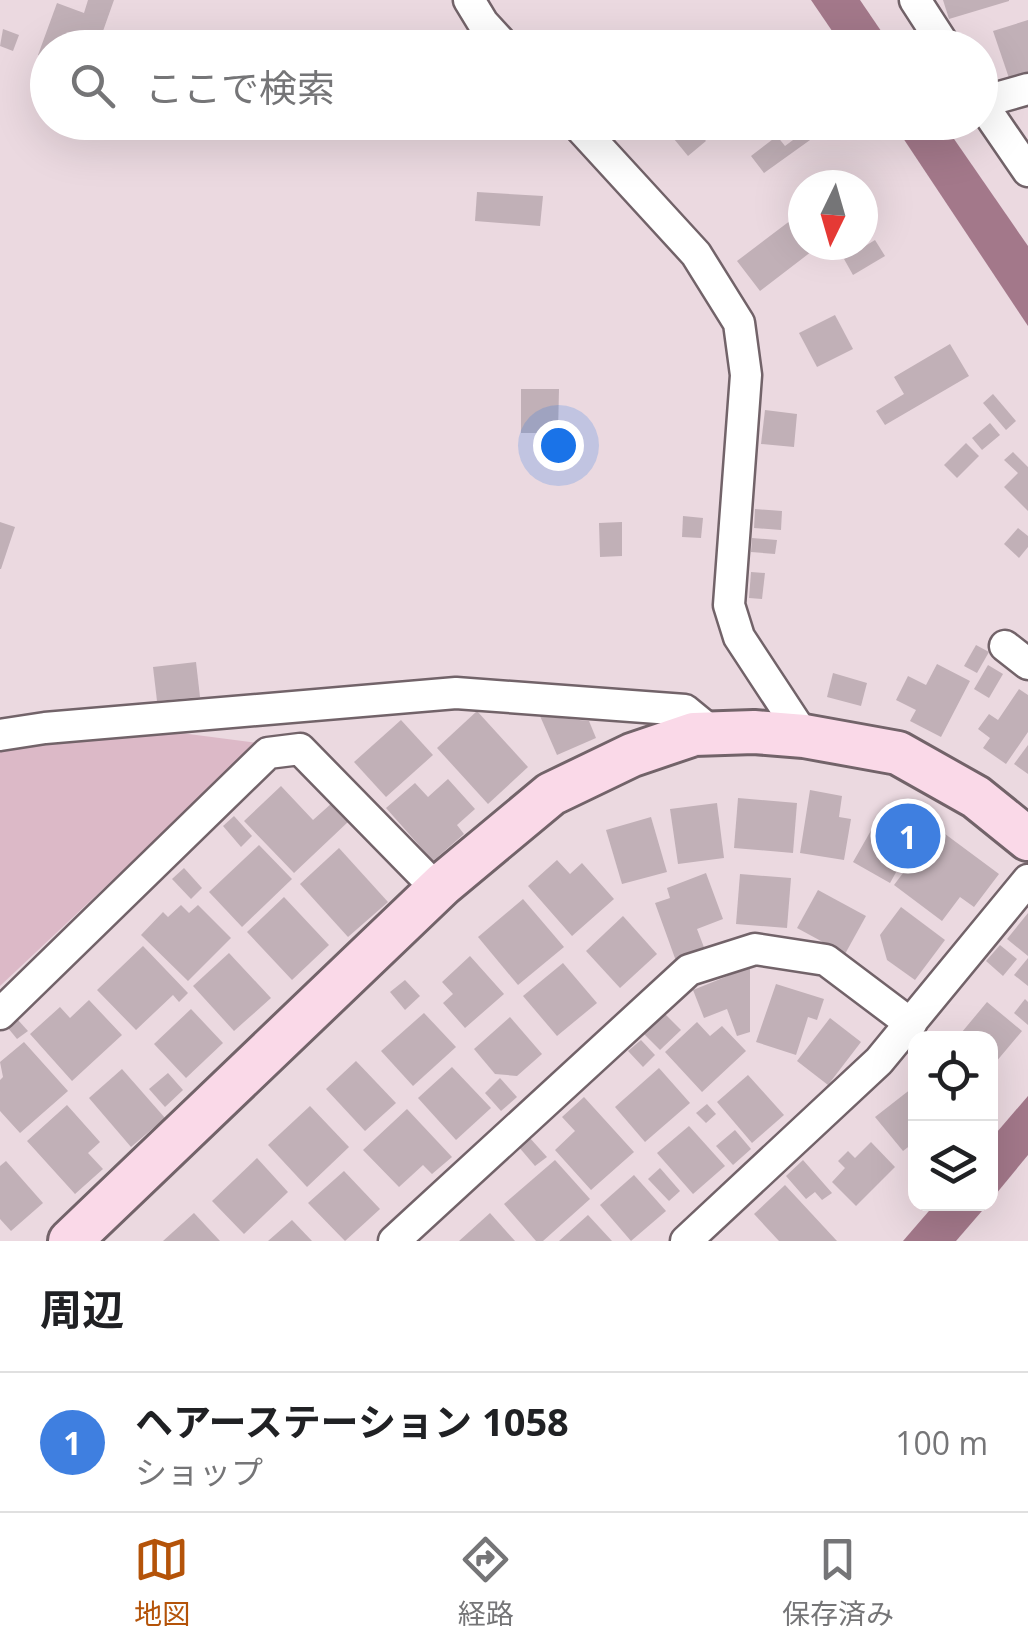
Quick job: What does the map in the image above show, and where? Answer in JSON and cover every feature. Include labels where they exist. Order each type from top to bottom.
[{"type":"street","points":[[469,0],[489,30]]},
{"type":"street","points":[[915,0],[934,30]]},
{"type":"street","points":[[998,97],[1028,89]]},
{"type":"street","points":[[998,127],[1028,171]]},
{"type":"street","points":[[592,140],[696,254],[739,324],[746,375],[730,604],[739,638],[804,736]]},
{"type":"street","points":[[0,735],[456,693],[685,710],[713,734]]},
{"type":"street","points":[[280,707],[284,751]]},
{"type":"street","points":[[70,1241],[438,890],[551,794],[632,755],[694,734],[754,732],[804,736],[898,753],[976,797],[1028,839]]},
{"type":"street","points":[[0,1014],[268,753],[300,749],[438,890]]},
{"type":"street","points":[[686,1241],[880,1061],[1028,880]]},
{"type":"street","points":[[394,1241],[689,970],[755,949],[826,960],[911,1024]]},
{"type":"shaded area","points":[[811,0],[860,0],[880,30],[831,30]]},
{"type":"shaded area","points":[[904,140],[955,140],[1028,246],[1028,326]]},
{"type":"shaded area","points":[[150,729],[258,743],[0,986],[0,750]]},
{"type":"shaded area","points":[[1028,1096],[1028,1155],[998,1191],[998,1131]]},
{"type":"shaded area","points":[[929,1211],[982,1211],[956,1241],[903,1241]]},
{"type":"building","points":[[88,0],[114,0],[103,30],[47,30],[57,3],[84,13]]},
{"type":"building","points":[[943,0],[1009,0],[1009,1],[949,19]]},
{"type":"building","points":[[1028,20],[1028,75],[1010,81],[996,30]]},
{"type":"building","points":[[3,29],[19,35],[13,51],[0,46]]},
{"type":"building","points":[[675,140],[705,140],[706,141],[688,156]]},
{"type":"building","points":[[772,140],[780,140],[785,146],[793,140],[810,140],[764,173],[751,156]]},
{"type":"building","points":[[477,192],[543,196],[540,226],[475,221]]},
{"type":"building","points":[[788,222],[788,260],[800,260],[760,291],[737,261]]},
{"type":"building","points":[[878,245],[885,256],[853,275],[845,260],[878,260]]},
{"type":"building","points":[[835,315],[853,349],[817,367],[799,333]]},
{"type":"building","points":[[950,344],[969,376],[885,425],[876,411],[904,394],[894,377]]},
{"type":"building","points":[[521,389],[559,389],[558,433],[521,433]]},
{"type":"building","points":[[993,394],[1016,421],[1006,430],[983,403]]},
{"type":"building","points":[[765,410],[797,414],[794,447],[761,444]]},
{"type":"building","points":[[990,423],[1000,435],[982,450],[972,438]]},
{"type":"building","points":[[966,443],[979,456],[957,478],[944,465]]},
{"type":"building","points":[[1013,452],[1028,467],[1028,511],[1004,487],[1018,473],[1004,460]]},
{"type":"building","points":[[755,509],[782,511],[781,530],[754,528]]},
{"type":"building","points":[[683,516],[703,518],[701,538],[682,537]]},
{"type":"building","points":[[0,522],[15,527],[1,569],[0,569]]},
{"type":"building","points":[[622,522],[622,556],[600,557],[599,523]]},
{"type":"building","points":[[1018,528],[1028,536],[1028,547],[1019,558],[1004,544]]},
{"type":"building","points":[[752,538],[777,540],[775,554],[751,552]]},
{"type":"building","points":[[751,572],[765,573],[762,599],[749,598]]},
{"type":"building","points":[[976,645],[989,652],[977,673],[964,666]]},
{"type":"building","points":[[196,662],[200,697],[157,701],[153,667]]},
{"type":"building","points":[[937,664],[970,681],[941,737],[910,721],[916,710],[896,700],[908,676],[926,685]]},
{"type":"building","points":[[988,665],[1003,674],[989,698],[974,689]]},
{"type":"building","points":[[833,673],[867,683],[861,706],[827,697]]},
{"type":"building","points":[[1019,689],[1028,695],[1028,732],[1006,764],[983,748],[990,738],[978,729],[989,714],[998,720]]},
{"type":"building","points":[[477,711],[528,767],[488,804],[437,748]]},
{"type":"building","points":[[540,716],[589,721],[596,738],[557,755]]},
{"type":"building","points":[[401,720],[433,755],[386,797],[354,762]]},
{"type":"building","points":[[1028,745],[1028,774],[1014,764]]},
{"type":"building","points":[[448,779],[475,809],[457,825],[464,834],[433,861],[386,808],[415,783],[428,797]]},
{"type":"building","points":[[281,786],[313,820],[332,803],[349,821],[294,873],[244,821]]},
{"type":"building","points":[[810,790],[842,796],[839,817],[851,819],[844,860],[800,853]]},
{"type":"building","points":[[738,798],[797,803],[793,853],[734,848]]},
{"type":"building","points":[[717,803],[724,858],[678,864],[670,809]]},
{"type":"building","points":[[895,810],[922,826],[890,883],[853,862],[873,827],[883,832]]},
{"type":"building","points":[[234,816],[252,836],[241,847],[223,826]]},
{"type":"building","points":[[651,817],[667,872],[622,884],[606,830]]},
{"type":"building","points":[[937,828],[999,874],[974,907],[960,897],[942,921],[894,885]]},
{"type":"building","points":[[259,845],[292,879],[242,927],[209,892]]},
{"type":"building","points":[[339,848],[388,902],[348,937],[300,884]]},
{"type":"building","points":[[557,860],[570,874],[582,863],[614,899],[572,936],[528,886]]},
{"type":"building","points":[[184,868],[202,888],[191,899],[172,879]]},
{"type":"building","points":[[706,873],[723,919],[697,929],[705,950],[676,961],[655,903],[670,898],[667,888]]},
{"type":"building","points":[[740,874],[791,878],[787,928],[736,924]]},
{"type":"building","points":[[818,890],[866,916],[845,954],[797,928]]},
{"type":"building","points":[[284,897],[329,945],[292,980],[247,932]]},
{"type":"building","points":[[523,899],[564,947],[518,985],[478,937]]},
{"type":"building","points":[[181,905],[189,913],[198,905],[231,938],[188,981],[141,935],[163,912],[168,917]]},
{"type":"building","points":[[901,907],[945,940],[915,980],[887,960],[880,935]]},
{"type":"building","points":[[1028,913],[1028,956],[1007,939]]},
{"type":"building","points":[[623,916],[657,954],[620,988],[586,951]]},
{"type":"building","points":[[1000,945],[1017,959],[1003,976],[986,961]]},
{"type":"building","points":[[143,946],[188,993],[179,1002],[173,995],[136,1030],[97,990]]},
{"type":"building","points":[[229,953],[271,998],[234,1031],[193,986]]},
{"type":"building","points":[[470,956],[504,994],[465,1028],[443,1003],[453,994],[442,982]]},
{"type":"building","points":[[1028,958],[1028,986],[1014,975]]},
{"type":"building","points":[[563,963],[597,1003],[557,1036],[523,996]]},
{"type":"building","points":[[750,967],[750,1032],[737,1036],[727,1009],[704,1018],[693,990]]},
{"type":"building","points":[[405,980],[420,996],[405,1010],[390,992]]},
{"type":"building","points":[[776,984],[824,999],[817,1020],[808,1017],[796,1055],[756,1042]]},
{"type":"building","points":[[1025,999],[1028,1002],[1028,1025],[1014,1013]]},
{"type":"building","points":[[89,1000],[122,1035],[72,1081],[30,1034],[60,1007],[70,1018]]},
{"type":"building","points":[[987,1002],[1022,1031],[998,1060],[998,1031],[963,1031]]},
{"type":"building","points":[[191,1009],[223,1043],[186,1078],[154,1044]]},
{"type":"building","points":[[661,1010],[681,1030],[660,1050],[640,1030]]},
{"type":"building","points":[[424,1013],[456,1047],[413,1086],[381,1051]]},
{"type":"building","points":[[510,1017],[542,1054],[517,1076],[495,1074],[474,1049]]},
{"type":"building","points":[[830,1018],[861,1042],[828,1085],[797,1061]]},
{"type":"building","points":[[18,1020],[28,1031],[17,1039],[8,1028]]},
{"type":"building","points":[[697,1022],[710,1036],[722,1026],[746,1051],[702,1092],[665,1052]]},
{"type":"building","points":[[641,1040],[655,1055],[643,1067],[628,1051]]},
{"type":"building","points":[[24,1042],[68,1091],[20,1133],[0,1111],[0,1062]]},
{"type":"building","points":[[356,1061],[396,1103],[365,1131],[326,1089]]},
{"type":"building","points":[[452,1067],[491,1108],[456,1140],[418,1098]]},
{"type":"building","points":[[659,1068],[690,1103],[645,1142],[615,1107]]},
{"type":"building","points":[[122,1069],[165,1118],[131,1147],[89,1098]]},
{"type":"building","points":[[168,1073],[183,1090],[165,1107],[149,1089]]},
{"type":"building","points":[[748,1075],[784,1115],[752,1143],[717,1102]]},
{"type":"building","points":[[500,1078],[517,1097],[501,1111],[485,1093]]},
{"type":"building","points":[[908,1091],[908,1147],[903,1151],[875,1117]]},
{"type":"building","points":[[584,1097],[634,1152],[591,1190],[555,1150],[575,1131],[562,1117]]},
{"type":"building","points":[[707,1104],[716,1114],[706,1123],[696,1113]]},
{"type":"building","points":[[67,1105],[100,1142],[88,1153],[103,1169],[75,1194],[27,1141]]},
{"type":"building","points":[[310,1106],[349,1147],[307,1187],[268,1145]]},
{"type":"building","points":[[407,1109],[452,1157],[432,1174],[423,1165],[399,1187],[363,1150]]},
{"type":"building","points":[[689,1126],[725,1166],[693,1194],[657,1153]]},
{"type":"building","points":[[735,1130],[751,1149],[733,1165],[716,1146]]},
{"type":"building","points":[[529,1137],[547,1157],[535,1166],[518,1146]]},
{"type":"building","points":[[871,1142],[895,1167],[856,1206],[832,1182],[845,1168],[838,1161],[848,1151],[855,1158]]},
{"type":"building","points":[[257,1158],[288,1192],[244,1234],[212,1201]]},
{"type":"building","points":[[555,1160],[590,1199],[543,1241],[536,1241],[504,1204]]},
{"type":"building","points":[[803,1160],[832,1193],[822,1200],[815,1192],[806,1199],[786,1176]]},
{"type":"building","points":[[6,1161],[43,1203],[11,1231],[0,1219],[0,1166]]},
{"type":"building","points":[[660,1168],[680,1191],[669,1201],[648,1179]]},
{"type":"building","points":[[344,1171],[380,1209],[345,1241],[308,1203]]},
{"type":"building","points":[[634,1175],[666,1211],[631,1241],[600,1205]]},
{"type":"building","points":[[785,1185],[837,1241],[779,1241],[754,1214]]},
{"type":"building","points":[[194,1213],[220,1241],[163,1241]]},
{"type":"building","points":[[490,1213],[515,1241],[459,1241]]},
{"type":"building","points":[[588,1215],[612,1241],[559,1241]]},
{"type":"building","points":[[292,1220],[312,1241],[268,1241]]},
{"type":"place","name":"ヘアーステーション 1058","points":[[908,836]]}]
